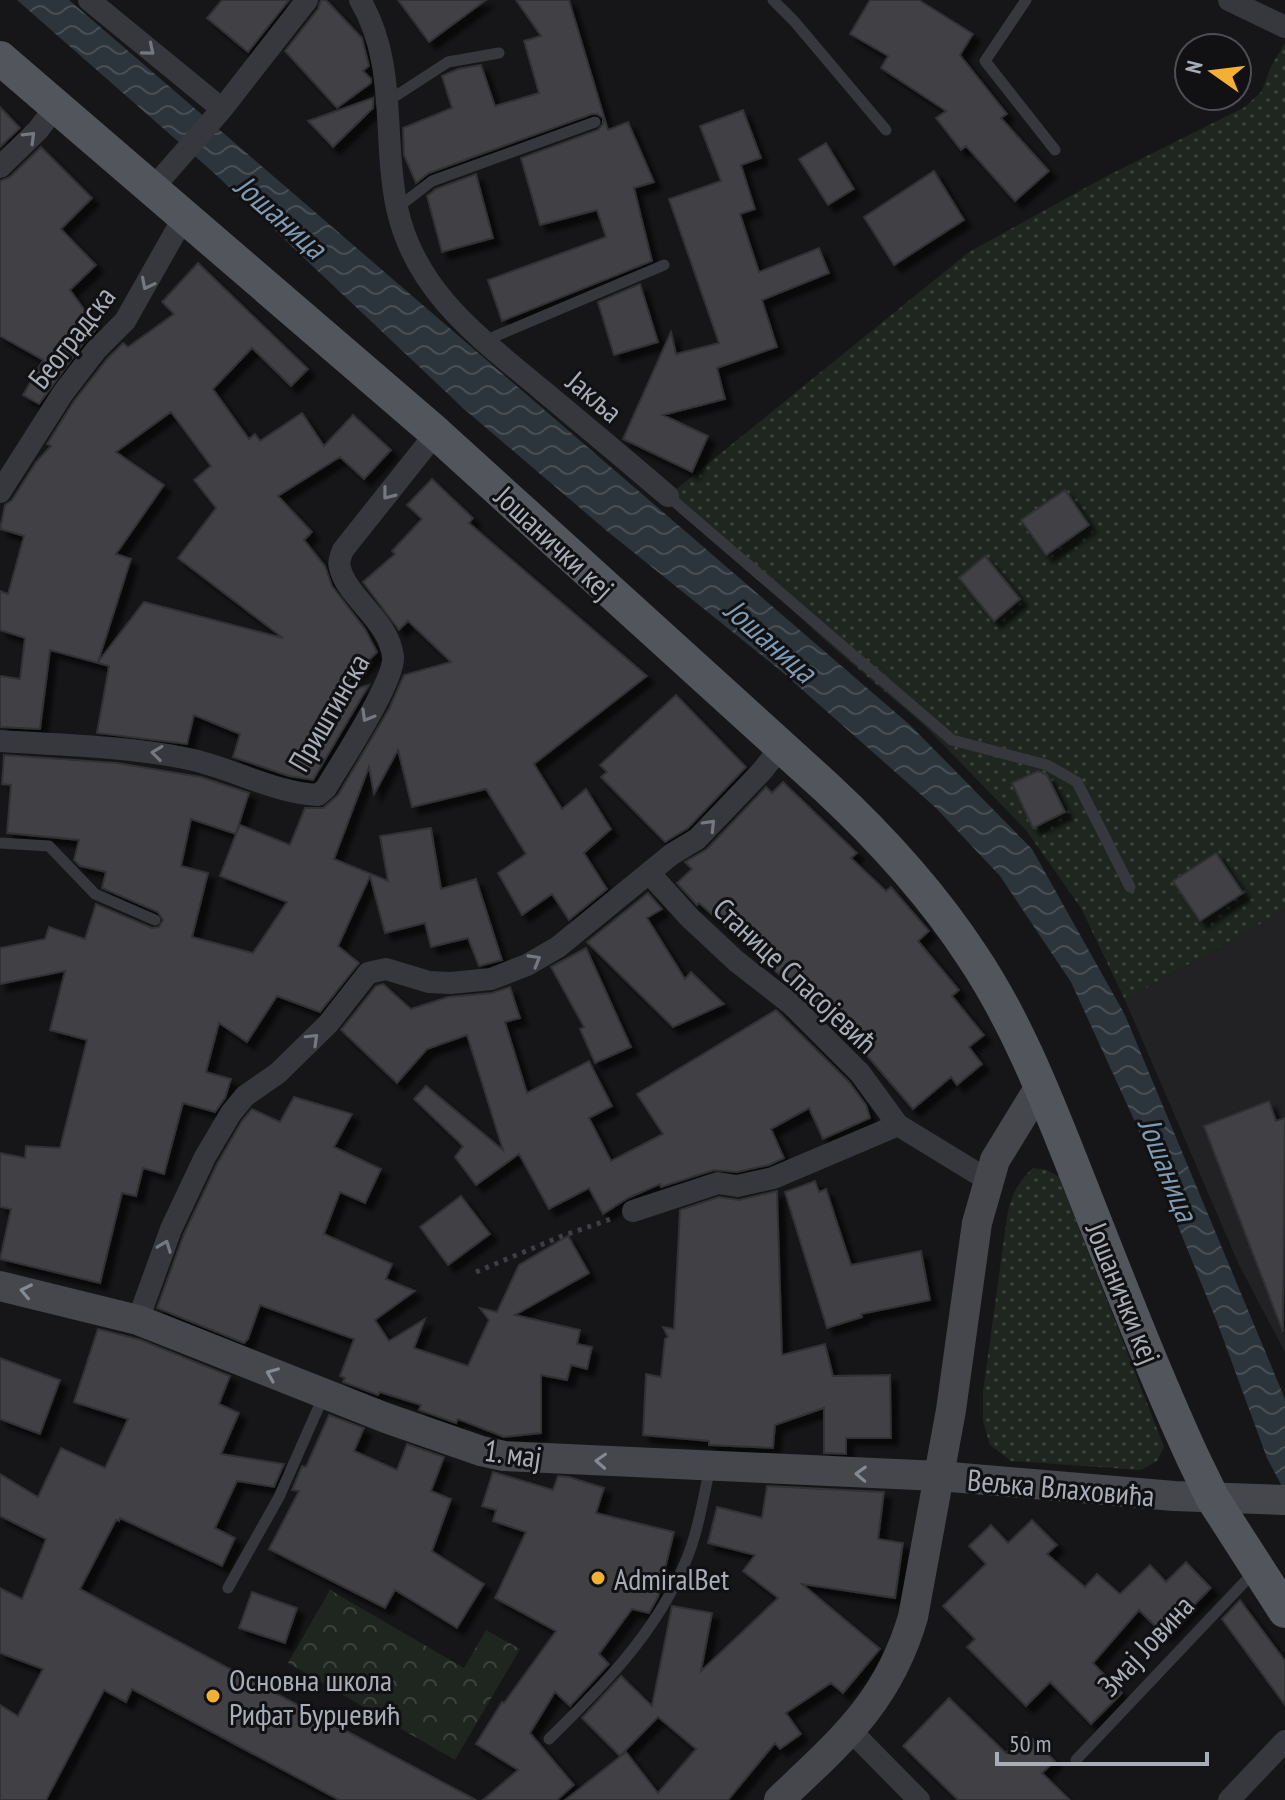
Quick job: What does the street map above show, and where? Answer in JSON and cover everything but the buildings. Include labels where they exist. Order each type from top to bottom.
[{"type":"main road","name":"Јошанички кеј","points":[[0,58],[57,105],[162,178],[185,215],[436,433],[781,747],[873,831],[924,889],[973,956],[1001,1004],[1041,1085],[1166,1396],[1213,1499],[1285,1611]]},
{"type":"street","points":[[89,0],[219,112]]},
{"type":"street","points":[[162,178],[219,112],[307,0]]},
{"type":"street","name":"Јакља","points":[[360,0],[383,55],[390,165],[397,208],[403,233],[426,279],[464,325],[668,496]]},
{"type":"street","points":[[1229,0],[1285,27]]},
{"type":"street","points":[[0,167],[38,130],[57,105]]},
{"type":"street","name":"Београдска","points":[[0,492],[63,393],[96,350],[125,321],[185,215]]},
{"type":"street","name":"Приштинска","points":[[0,741],[160,753],[192,759],[295,792],[318,795],[326,788],[383,688],[393,659],[379,623],[340,569],[340,559],[343,550],[436,433]]},
{"type":"street","points":[[138,1320],[171,1229],[205,1157],[231,1113],[245,1096],[278,1073],[328,1024],[368,973],[386,969],[429,982],[491,979],[558,947],[672,854],[697,839],[781,747]]},
{"type":"street","name":"Станице Спасојевић","points":[[650,874],[690,918],[736,961],[791,1004],[860,1073],[898,1125],[988,1180]]},
{"type":"street","points":[[939,1476],[951,1410],[969,1265],[988,1180],[1009,1134],[1041,1085]]},
{"type":"street","points":[[633,1211],[718,1183],[737,1186],[773,1178],[898,1125]]},
{"type":"street","name":"1. мај","points":[[0,1286],[138,1320],[324,1395],[455,1443],[504,1456],[939,1476]]},
{"type":"street","name":"Вељка Влаховића","points":[[779,1800],[851,1731],[879,1694],[905,1645],[939,1476],[1213,1499],[1277,1501]]},
{"type":"street","points":[[851,1731],[919,1800]]},
{"type":"street","points":[[1229,1800],[1285,1741]]},
{"type":"lane","points":[[773,0],[886,130]]},
{"type":"lane","points":[[1026,0],[985,61],[1055,150]]},
{"type":"lane","points":[[387,102],[448,62],[499,53]]},
{"type":"lane","points":[[397,208],[432,181],[595,122]]},
{"type":"lane","points":[[484,342],[664,265]]},
{"type":"lane","points":[[668,496],[952,740],[1047,765],[1077,782],[1130,887]]},
{"type":"lane","points":[[0,843],[49,846],[95,894],[155,920]]},
{"type":"lane","points":[[228,1588],[279,1497],[324,1395]]},
{"type":"lane","points":[[549,1739],[613,1674],[667,1602],[690,1550],[710,1466]]},
{"type":"lane","name":"Змај Јовина","points":[[1076,1760],[1257,1570]]},
{"type":"path","points":[[476,1272],[562,1236],[633,1211]]},
{"type":"shaded area","points":[[1285,910],[1285,1352],[1239,1265],[1125,1000]]},
{"type":"green space","points":[[1285,43],[1285,910],[1125,1000],[1081,908],[1026,830],[925,726],[828,643],[668,496],[969,252],[1107,176],[1235,112],[1253,112],[1253,99],[1262,91],[1271,66]]},
{"type":"green space","points":[[1033,1168],[1047,1170],[1059,1177],[1164,1447],[1157,1461],[1141,1470],[1011,1461],[990,1445],[983,1421],[983,1392],[1007,1217],[1016,1190]]},
{"type":"green space","points":[[330,1590],[464,1668],[486,1630],[520,1649],[455,1760],[288,1663]]},
{"type":"water","name":"Јошаница","points":[[17,0],[69,0],[910,725],[1032,849],[1125,1015],[1285,1399],[1285,1492],[1267,1458],[1217,1322],[1141,1135],[1071,982],[1000,876],[936,808],[781,671],[607,531],[464,409],[214,173]]},
{"type":"place","name":"AdmiralBet","points":[[598,1578]]},
{"type":"place","name":"Основна школа Рифат Бурџевић","points":[[213,1696]]}]
